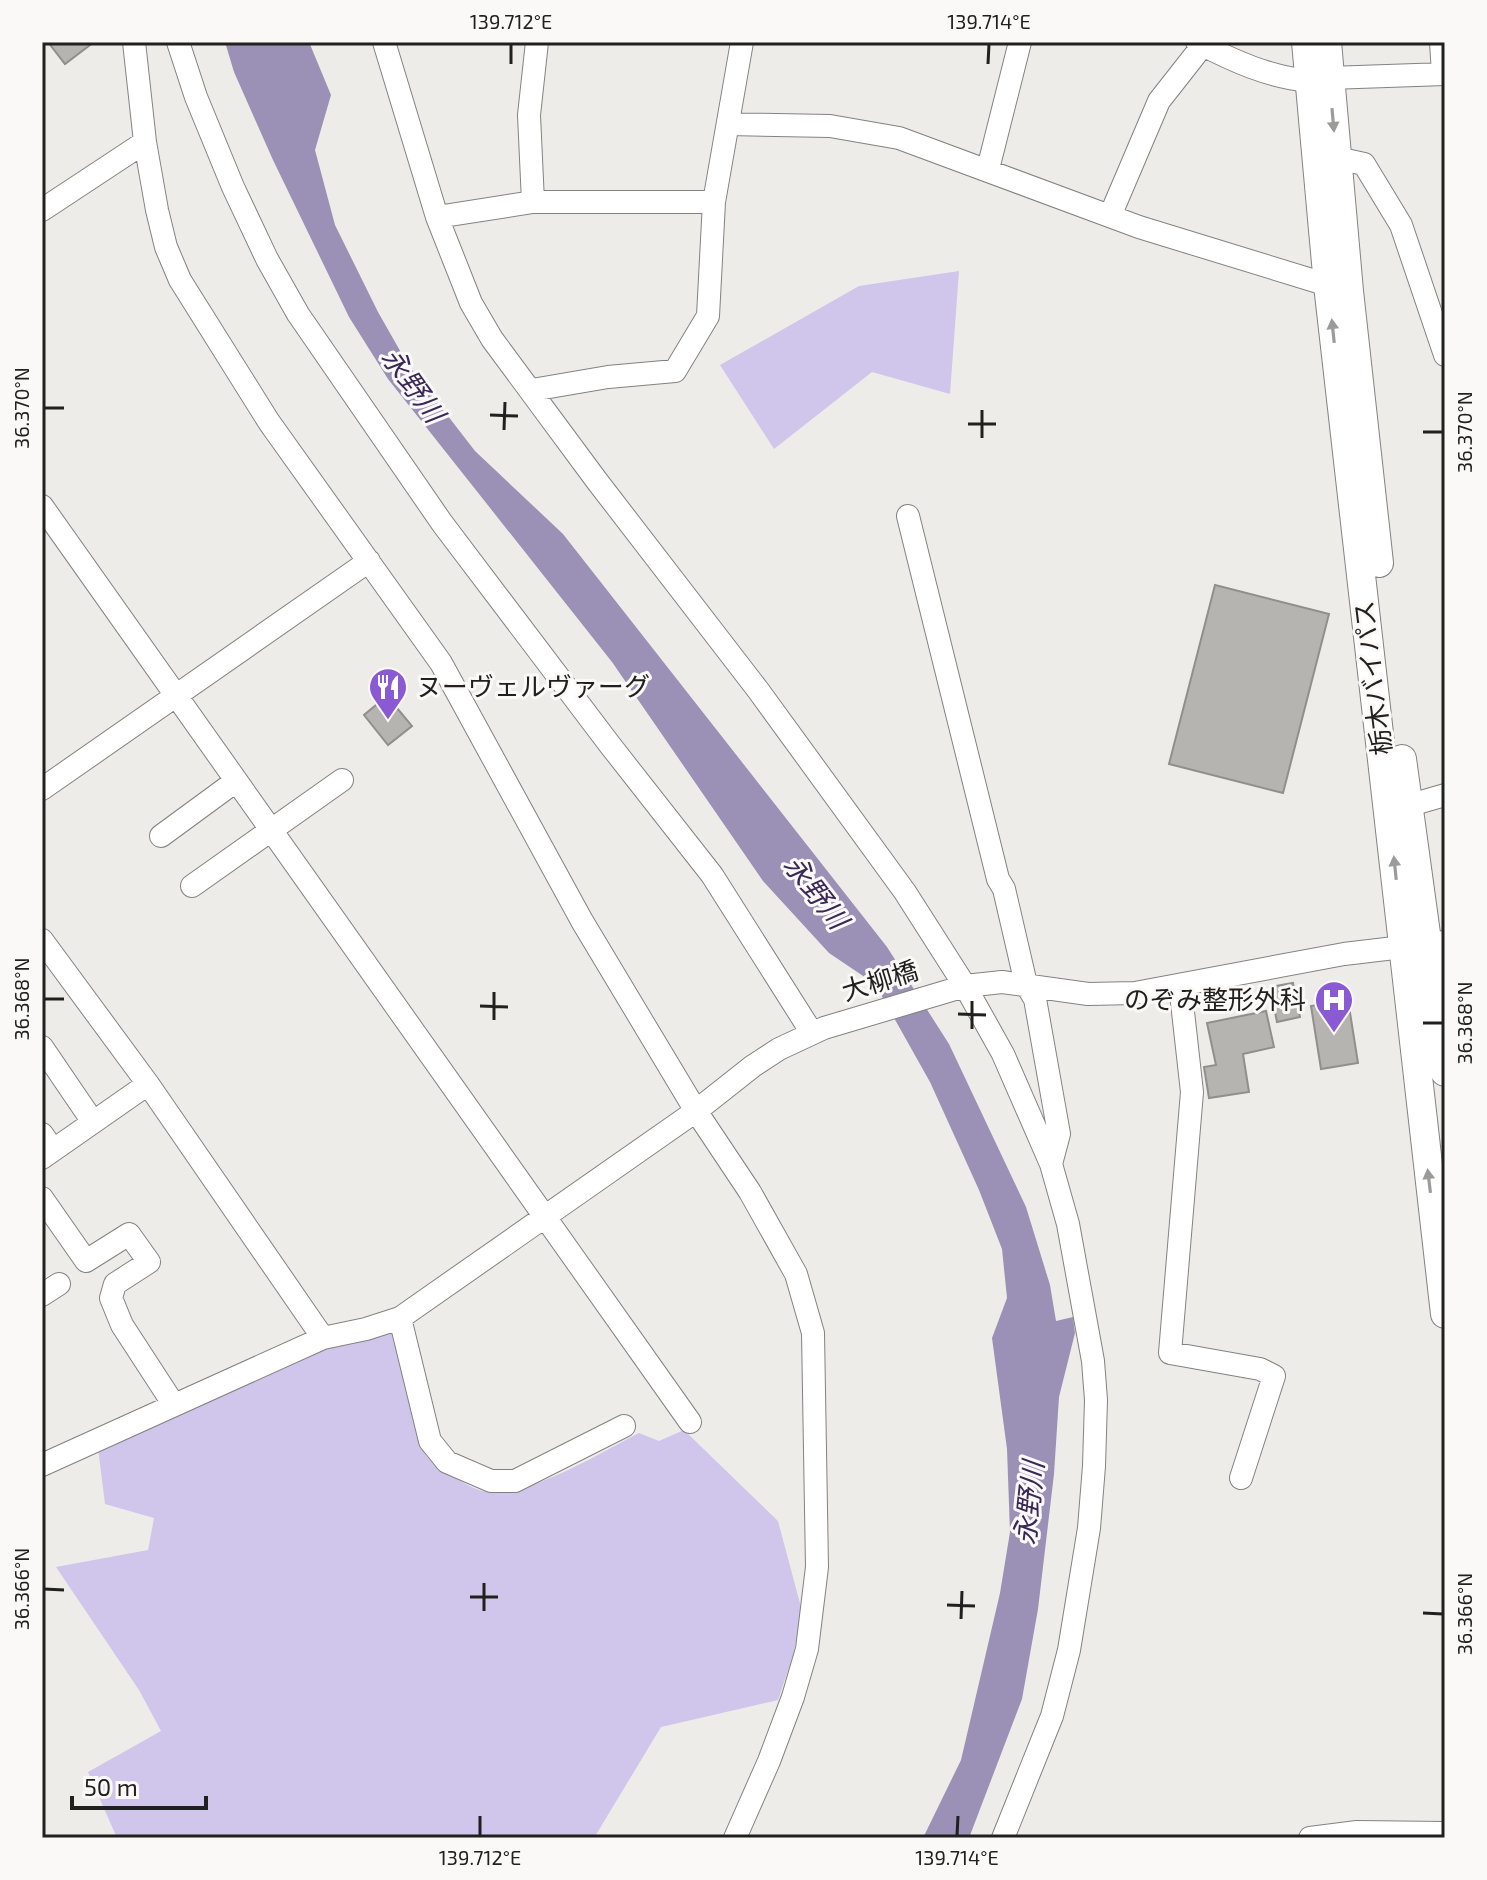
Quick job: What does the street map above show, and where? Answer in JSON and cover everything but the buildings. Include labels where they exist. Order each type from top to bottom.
[{"type":"main road","name":"栃木バイパス","points":[[1306,42],[1319,80],[1337,158],[1350,307],[1425,944],[1445,1314]]},
{"type":"main road","name":"栃木バイパス","points":[[1327,42],[1319,80],[1328,285],[1445,1072]]},
{"type":"street","points":[[134,42],[145,142],[160,222],[166,247],[180,280],[269,422],[441,663],[582,921],[696,1111],[750,1192],[796,1274],[813,1333],[817,1554],[807,1649],[769,1761],[735,1838]]},
{"type":"street","points":[[178,42],[196,97],[233,187],[267,259],[298,314],[442,523],[712,875],[818,1030]]},
{"type":"street","points":[[384,42],[437,217],[471,303],[492,339],[850,813],[905,892],[958,987],[1003,1054],[1051,1164],[1068,1224],[1093,1361],[1096,1400],[1094,1466],[1089,1528],[1069,1650],[1052,1716],[1003,1838]]},
{"type":"street","points":[[533,202],[529,115],[537,42]]},
{"type":"street","points":[[532,390],[608,377],[675,371],[708,316],[714,202],[742,42]]},
{"type":"street","points":[[988,169],[1020,42]]},
{"type":"street","points":[[1110,216],[1159,101],[1200,44],[1233,61],[1287,79],[1319,80],[1444,74],[1441,42]]},
{"type":"street","points":[[728,124],[830,126],[899,138],[1110,216],[1328,285]]},
{"type":"street","points":[[42,210],[145,142]]},
{"type":"street","points":[[1337,158],[1364,164],[1401,225],[1436,298],[1445,355]]},
{"type":"street","points":[[437,217],[533,202],[714,202]]},
{"type":"street","points":[[42,506],[690,1422]]},
{"type":"street","points":[[908,516],[998,879],[1004,889],[1026,984],[1035,999],[1059,1134],[1051,1164]]},
{"type":"street","points":[[42,789],[369,561]]},
{"type":"street","points":[[192,886],[342,780]]},
{"type":"street","points":[[161,836],[236,781]]},
{"type":"street","points":[[1407,806],[1445,795]]},
{"type":"street","points":[[42,940],[148,1084],[323,1338]]},
{"type":"street","name":"大柳橋","points":[[42,1465],[323,1338],[400,1318],[696,1111],[753,1066],[818,1030],[958,987],[1002,982],[1111,994],[1425,944]]},
{"type":"street","points":[[1180,985],[1192,1092],[1170,1353],[1260,1369],[1274,1376],[1241,1478]]},
{"type":"street","points":[[42,1047],[93,1122]]},
{"type":"street","points":[[46,1147],[93,1122],[148,1084]]},
{"type":"street","points":[[42,1198],[86,1261],[129,1234],[149,1262],[115,1284],[111,1298],[122,1325],[174,1405]]},
{"type":"street","points":[[400,1318],[430,1441],[447,1462],[491,1481],[515,1481],[624,1426]]},
{"type":"street","points":[[1310,1838],[1357,1832],[1445,1833]]},
{"type":"shaded area","points":[[959,271],[950,394],[872,372],[774,449],[720,365],[859,286]]},
{"type":"shaded area","points":[[393,1333],[427,1457],[479,1490],[516,1490],[560,1474],[639,1433],[659,1441],[684,1430],[778,1521],[802,1611],[793,1656],[778,1700],[661,1727],[594,1838],[117,1838],[88,1772],[161,1731],[139,1690],[56,1567],[148,1550],[154,1518],[105,1504],[98,1448],[329,1346]]},
{"type":"water","name":"永野川","points":[[225,42],[309,42],[331,95],[315,150],[335,225],[407,363],[475,451],[563,534],[887,947],[949,1044],[1026,1207],[1050,1285],[1056,1321],[1073,1317],[1075,1333],[1059,1397],[1054,1474],[1038,1609],[1022,1699],[969,1838],[923,1838],[961,1760],[1000,1593],[1010,1532],[1007,1449],[992,1338],[1007,1298],[1002,1249],[979,1190],[930,1082],[875,984],[829,953],[763,881],[612,662],[388,379],[349,317],[273,160],[234,72]]},
{"type":"place","name":"ヌーヴェルヴァーグ","points":[[388,721]]},
{"type":"place","name":"のぞみ整形外科","points":[[1334,1034]]}]
